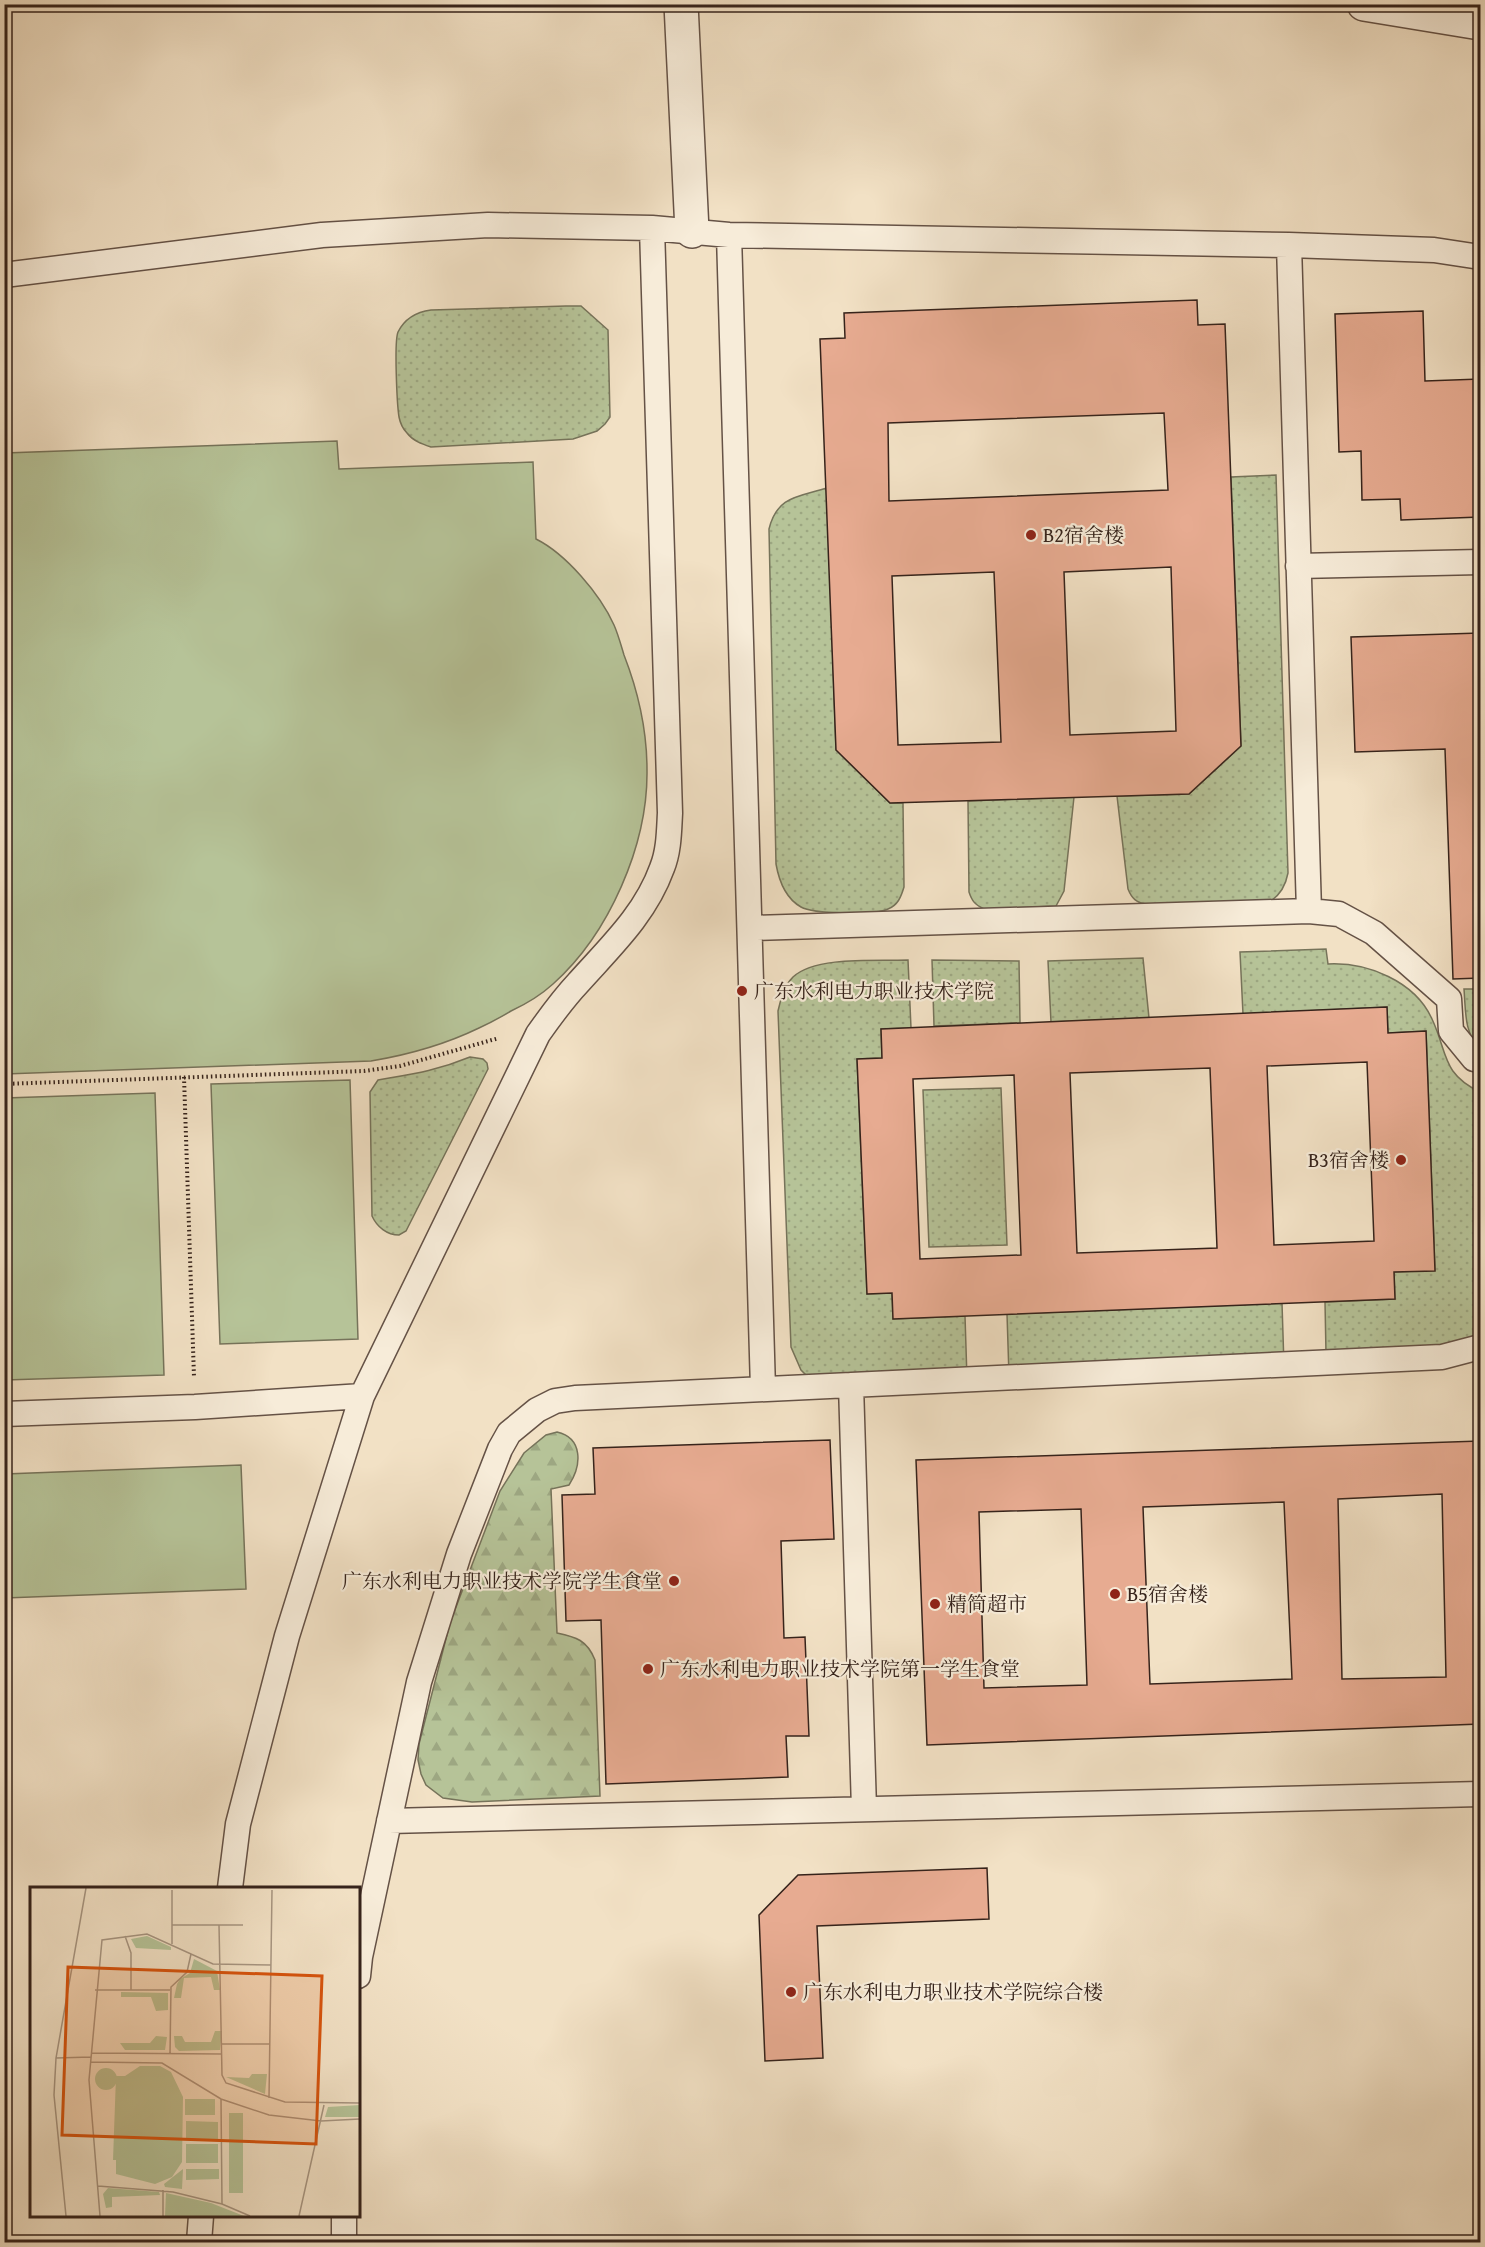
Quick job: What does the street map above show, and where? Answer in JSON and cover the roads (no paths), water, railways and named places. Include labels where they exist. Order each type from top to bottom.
[{"type":"street","points":[[681,4],[692,231]]},
{"type":"street","points":[[1364,4],[1480,23]]},
{"type":"lane","points":[[4,275],[322,235],[488,225],[652,228],[729,235],[1289,244],[1434,250],[1480,257]]},
{"type":"lane","points":[[230,1887],[238,1824],[286,1636],[362,1396],[537,1034],[576,985],[638,916],[652,893],[663,866],[668,840],[669,789],[652,228]]},
{"type":"lane","points":[[729,235],[763,1389]]},
{"type":"lane","points":[[1289,244],[1309,911]]},
{"type":"lane","points":[[1298,566],[1480,562]]},
{"type":"lane","points":[[750,928],[1309,911],[1340,914],[1374,933],[1449,999],[1451,1031],[1474,1059],[1480,1060]]},
{"type":"lane","points":[[360,1957],[419,1682],[459,1554],[500,1449],[509,1433],[537,1410],[555,1401],[575,1398],[1442,1357],[1480,1347]]},
{"type":"lane","points":[[851,1385],[864,1809]]},
{"type":"lane","points":[[4,1414],[195,1407],[362,1396]]},
{"type":"lane","points":[[389,1821],[1480,1794]]},
{"type":"lane","points":[[199,2242],[201,2217]]},
{"type":"lane","points":[[344,2217],[344,2242]]},
{"type":"place","name":"B2宿舍楼","points":[[1031,535]]},
{"type":"place","name":"广东水利电力职业技术学院","points":[[742,991]]},
{"type":"place","name":"B3宿舍楼","points":[[1401,1160]]},
{"type":"place","name":"广东水利电力职业技术学院学生食堂","points":[[674,1581]]},
{"type":"place","name":"B5宿舍楼","points":[[1115,1594]]},
{"type":"place","name":"精简超市","points":[[935,1604]]},
{"type":"place","name":"广东水利电力职业技术学院第一学生食堂","points":[[648,1669]]},
{"type":"place","name":"广东水利电力职业技术学院综合楼","points":[[791,1992]]}]
